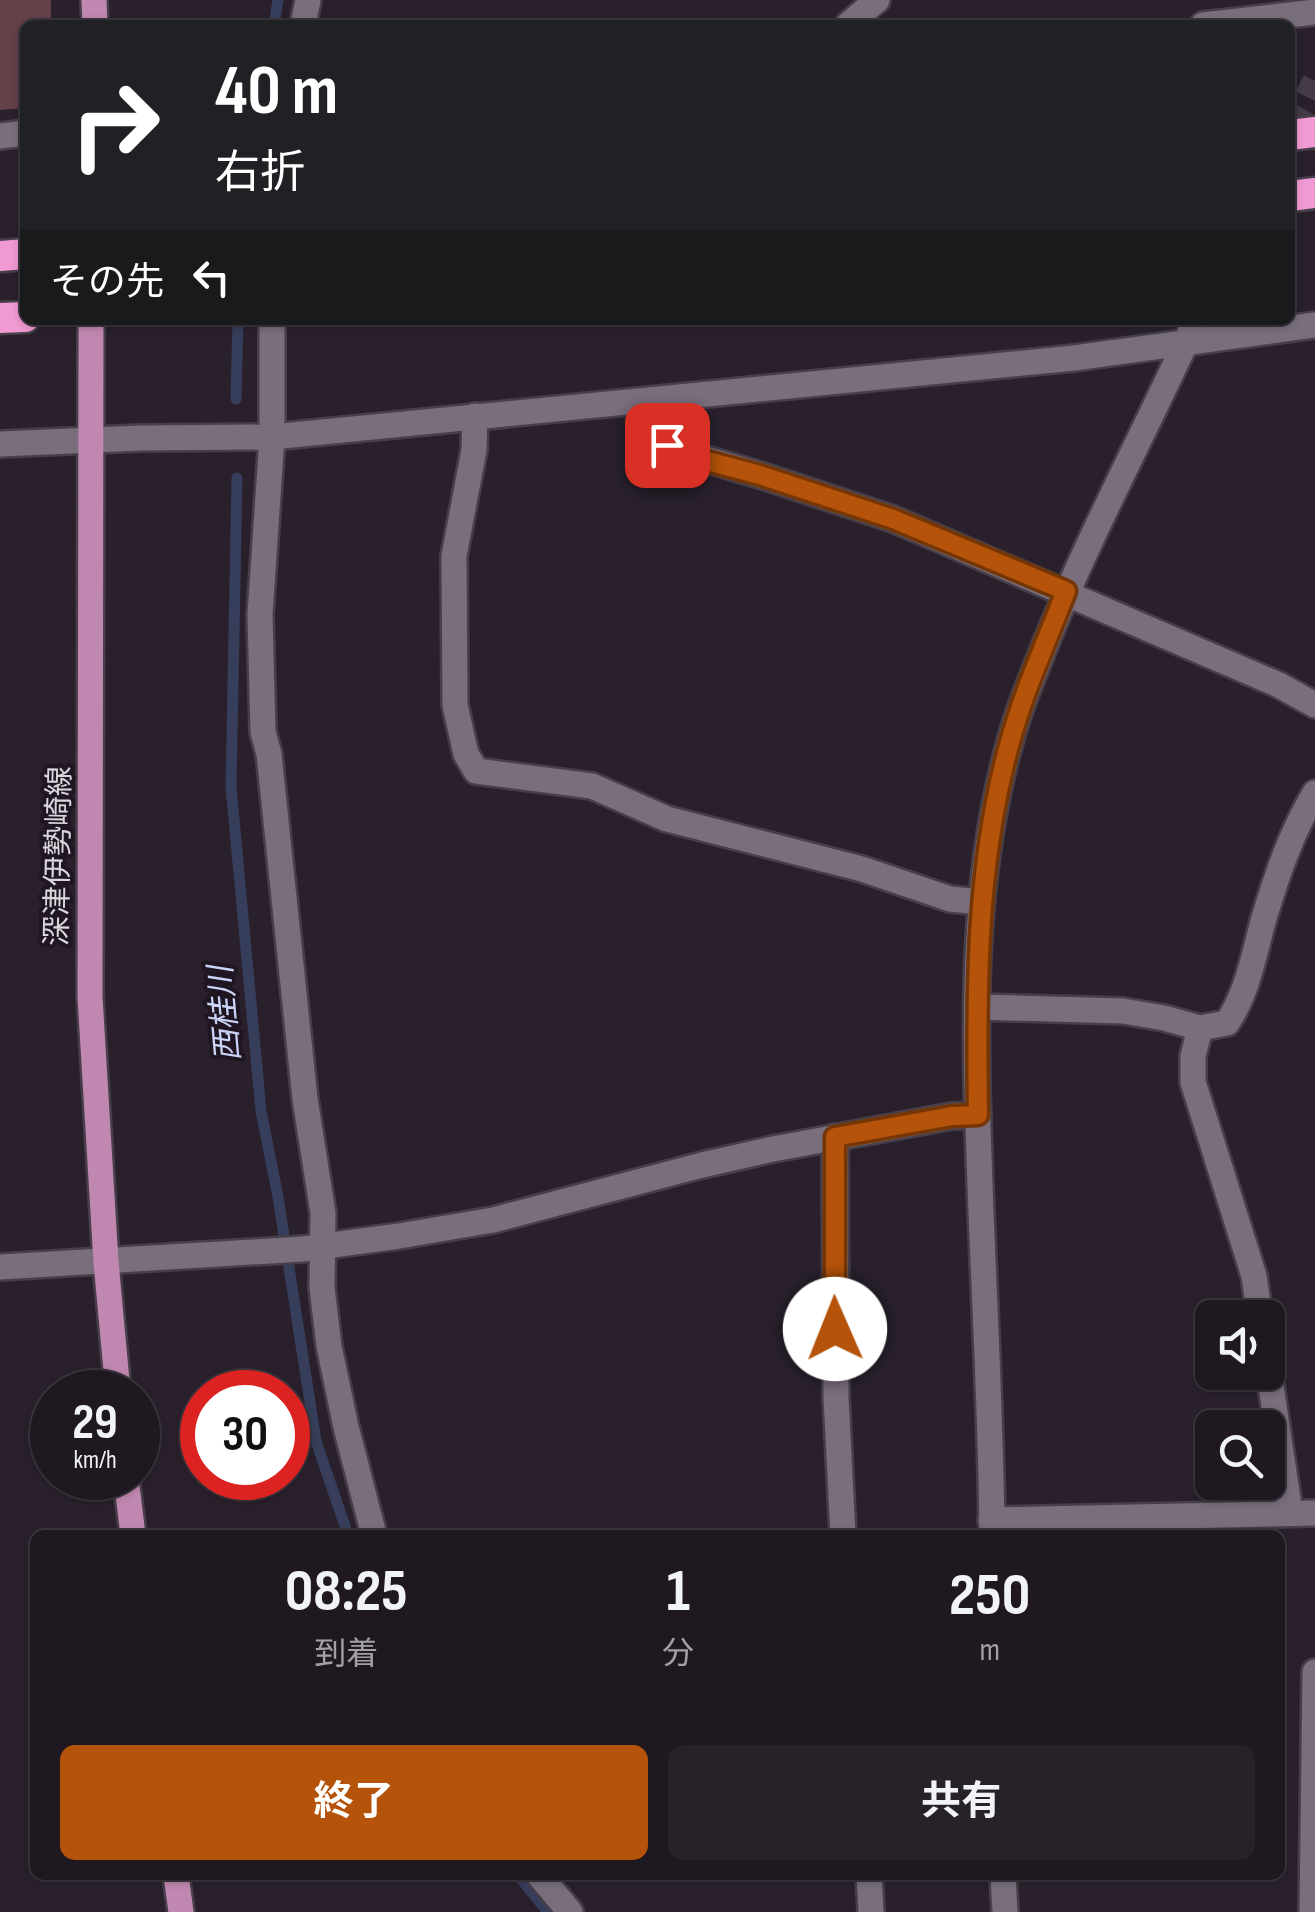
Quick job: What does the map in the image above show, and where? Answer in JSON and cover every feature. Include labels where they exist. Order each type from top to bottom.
[{"type":"main road","name":"深津伊勢崎線","points":[[91,325],[89,964],[95,1107],[116,1370]]},
{"type":"main road","points":[[129,1500],[132,1530]]},
{"type":"main road","points":[[177,1880],[181,1912]]},
{"type":"street","points":[[854,20],[876,0]]},
{"type":"street","points":[[1246,20],[1315,12]]},
{"type":"street","points":[[272,325],[272,437],[260,615],[263,732],[270,754],[305,1100],[324,1213],[313,1247],[350,1447],[373,1530]]},
{"type":"street","points":[[0,444],[272,437],[1074,358],[1191,331],[1315,325]]},
{"type":"street","points":[[1191,331],[1066,591],[1024,696],[994,809],[982,902],[976,1006],[992,1527],[1302,1512],[1274,1390]]},
{"type":"street","points":[[655,400],[661,433],[675,450],[893,519],[1279,684],[1315,705]]},
{"type":"street","points":[[476,416],[474,450],[454,556],[455,705],[466,754],[476,771],[592,786],[667,819],[862,869],[950,900],[982,902]]},
{"type":"street","points":[[976,1006],[1123,1012],[1200,1028],[1227,1023],[1246,985],[1281,864],[1300,818],[1315,794]]},
{"type":"street","points":[[1200,1028],[1193,1056],[1193,1082],[1254,1276],[1257,1300]]},
{"type":"street","points":[[0,1268],[261,1252],[399,1236],[493,1220],[702,1165],[835,1137],[978,1115]]},
{"type":"street","points":[[835,1137],[836,1397],[843,1530]]},
{"type":"street","points":[[1312,1912],[1315,1672]]},
{"type":"street","points":[[543,1880],[570,1912]]},
{"type":"street","points":[[870,1880],[871,1912]]},
{"type":"street","points":[[1003,1880],[1004,1912]]},
{"type":"shaded area","points":[[0,0],[51,0],[51,20],[20,20],[20,108],[0,110]]},
{"type":"waterway","name":"西桂川","points":[[275,20],[278,0]]},
{"type":"waterway","name":"西桂川","points":[[236,399],[238,325]]},
{"type":"waterway","name":"西桂川","points":[[237,478],[231,787],[261,1111],[316,1441],[346,1530]]},
{"type":"waterway","name":"西桂川","points":[[522,1880],[548,1912]]},
{"type":"tunnel","points":[[1295,120],[1315,81]]},
{"type":"route","points":[[667,445],[696,458],[893,519],[1066,591],[1024,696],[998,790],[988,846],[976,1006],[978,1115],[835,1137],[835,1329]]}]
